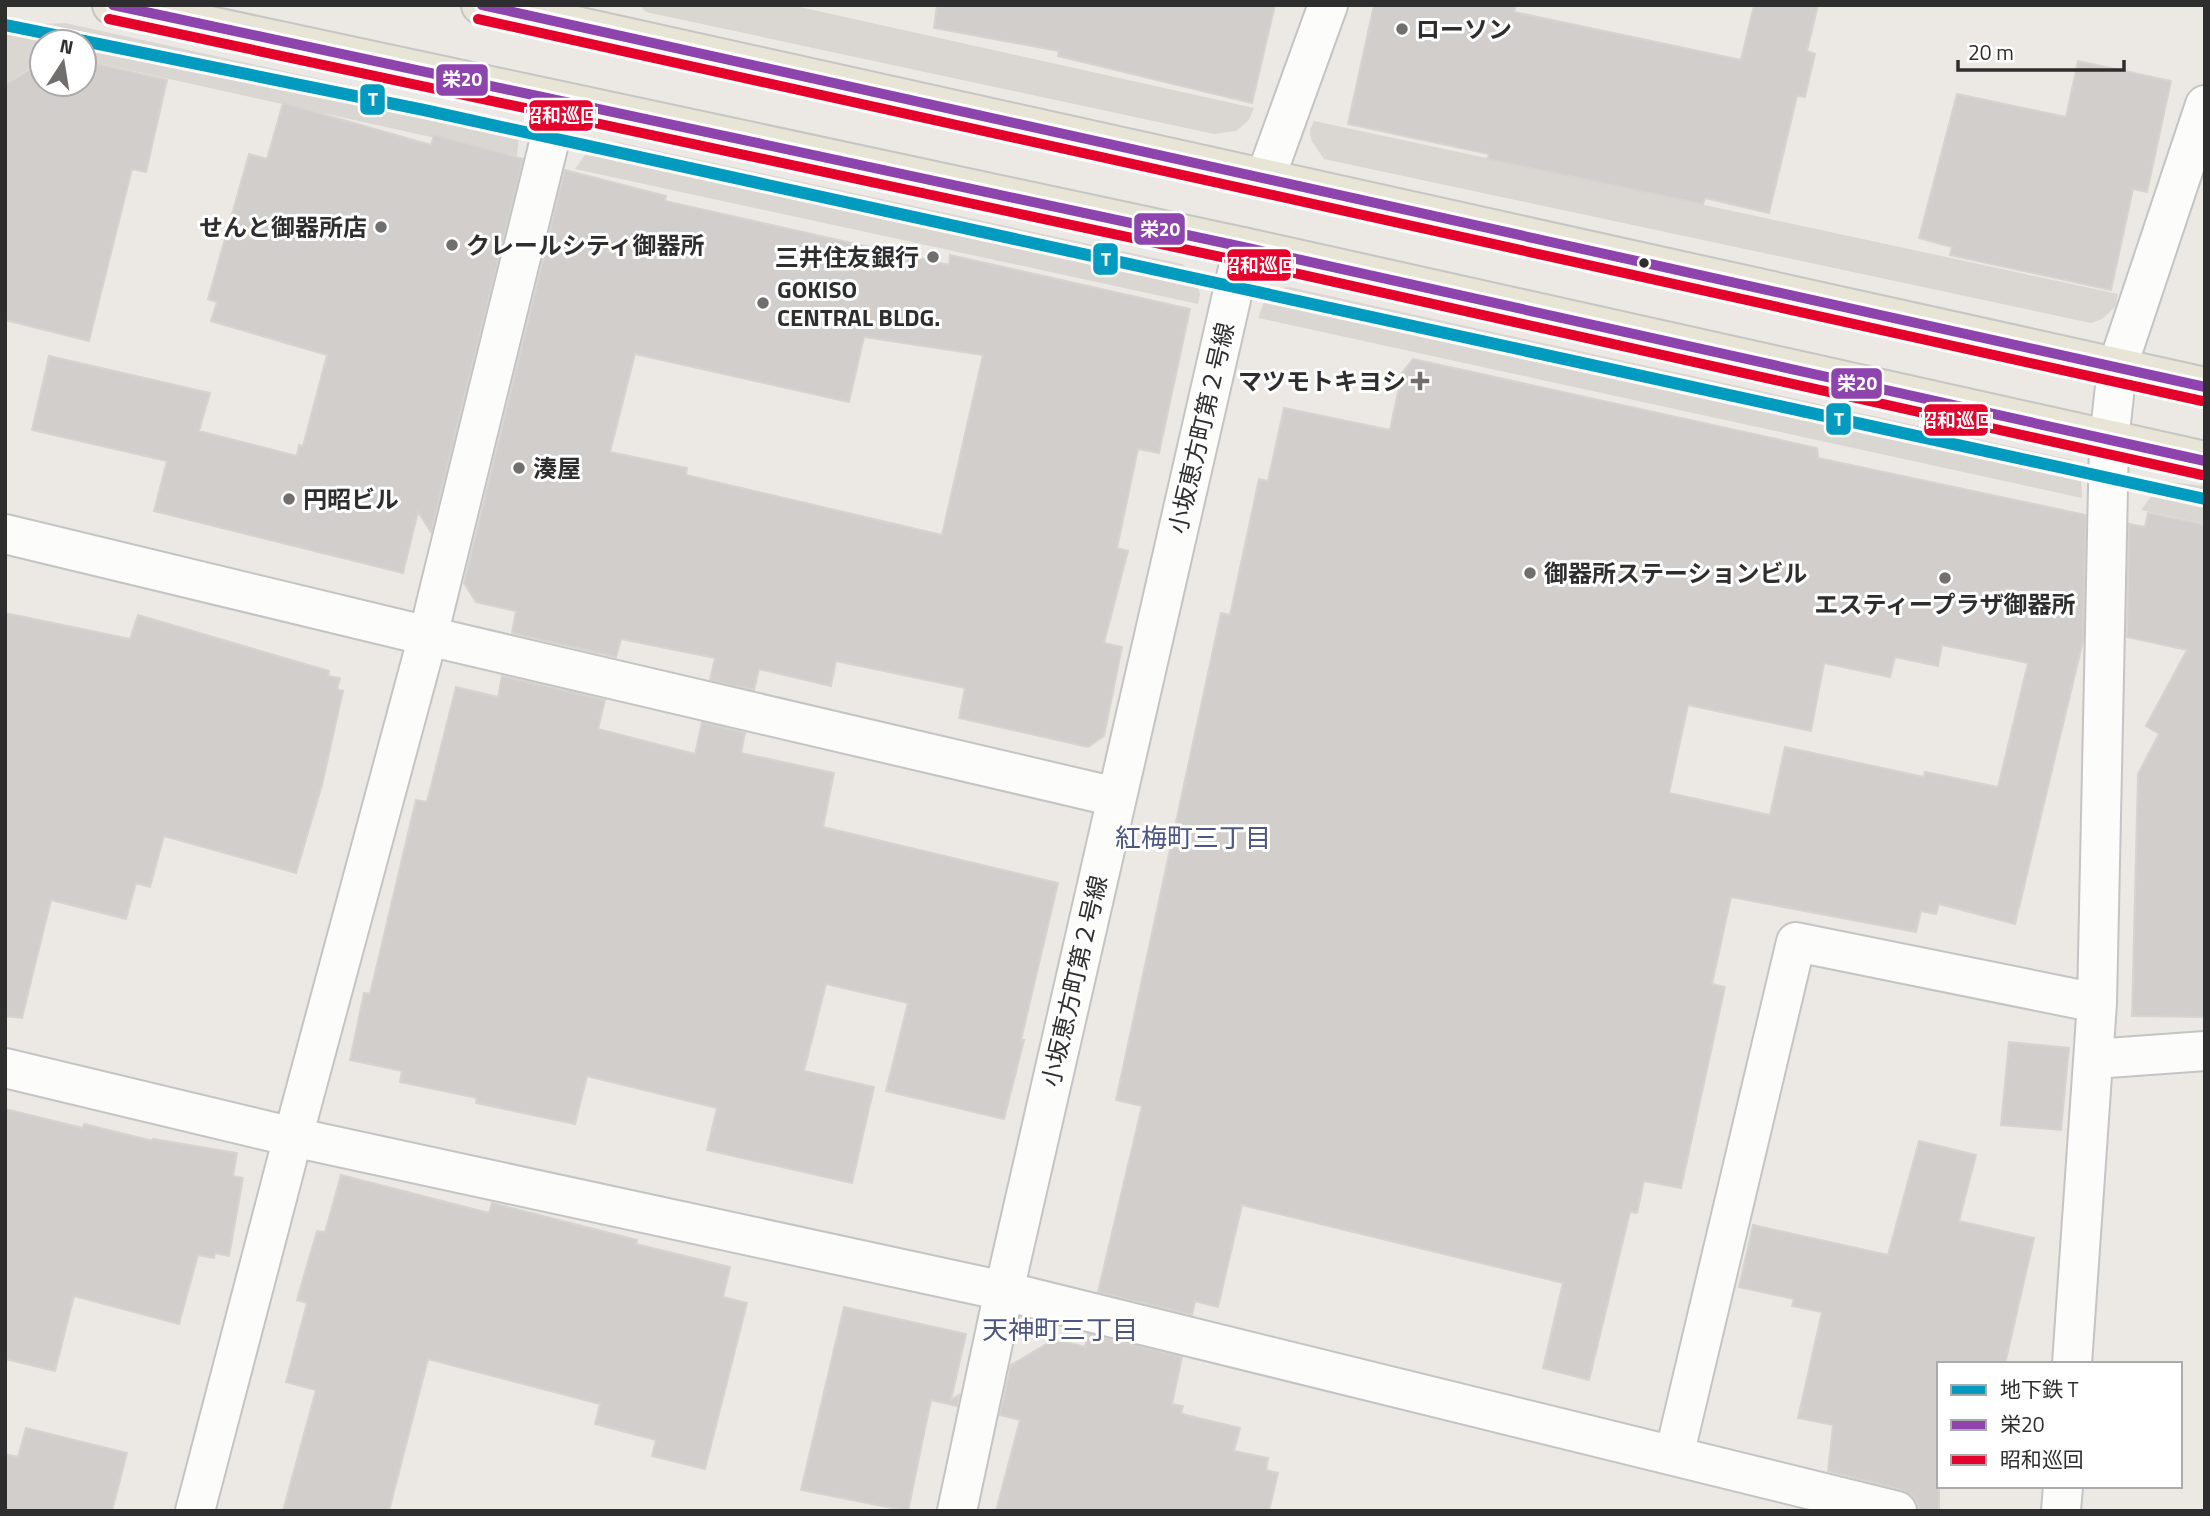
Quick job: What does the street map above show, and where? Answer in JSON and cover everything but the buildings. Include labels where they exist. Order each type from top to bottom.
[{"type":"main road","points":[[112,5],[1242,247],[2205,461]]},
{"type":"main road","points":[[481,5],[584,16],[1265,179],[2205,387]]},
{"type":"street","points":[[1265,179],[1328,5]]},
{"type":"street","points":[[195,1511],[428,636],[549,143],[562,102]]},
{"type":"street","points":[[2072,1362],[2097,1003],[2109,441],[2117,368],[2205,105]]},
{"type":"street","name":"小坂恵方町第２号線","points":[[957,1511],[1004,1291],[1242,247]]},
{"type":"street","points":[[5,534],[1116,797]]},
{"type":"street","points":[[1674,1456],[1796,942],[2097,1003]]},
{"type":"street","points":[[2094,1059],[2205,1051]]},
{"type":"street","points":[[5,1068],[293,1137],[1004,1291],[1896,1511]]},
{"type":"street","points":[[2061,1511],[2063,1488]]},
{"type":"shaded area","points":[[639,5],[791,5],[1254,108],[1249,120],[1236,131],[1214,134],[646,12]]},
{"type":"shaded area","points":[[65,23],[88,28],[28,28],[28,70],[5,84],[5,30]]},
{"type":"shaded area","points":[[98,30],[510,121],[519,137],[517,156],[98,63]]},
{"type":"shaded area","points":[[1314,121],[2118,294],[2115,307],[2102,319],[2091,323],[1324,159],[1311,140],[1310,130]]},
{"type":"shaded area","points":[[617,142],[1182,264],[1196,276],[1200,295],[1198,304],[575,169],[587,152],[605,143]]},
{"type":"shaded area","points":[[1289,287],[2073,460],[2081,477],[2082,498],[1258,318],[1266,296],[1280,288]]},
{"type":"shaded area","points":[[2169,482],[2205,486],[2205,524],[2141,510],[2157,489]]},
{"type":"metro line","name":"T","points":[[5,25],[424,110],[2205,499]]},
{"type":"transit line","name":"栄20","points":[[113,5],[1243,247],[2205,461]]},
{"type":"transit line","name":"栄20","points":[[482,5],[2205,387]]},
{"type":"transit line","name":"昭和巡回","points":[[109,19],[1240,261],[2202,475]]},
{"type":"transit line","name":"昭和巡回","points":[[478,19],[2202,401]]},
{"type":"place","name":"ローソン","points":[[1402,29]]},
{"type":"place","name":"せんと御器所店","points":[[381,227]]},
{"type":"place","name":"クレールシティ御器所","points":[[452,245]]},
{"type":"place","name":"三井住友銀行","points":[[933,257]]},
{"type":"place","name":"GOKISO CENTRAL BLDG.","points":[[763,303]]},
{"type":"place","name":"マツモトキヨシ","points":[[1420,381]]},
{"type":"place","name":"湊屋","points":[[519,468]]},
{"type":"place","name":"円昭ビル","points":[[289,499]]},
{"type":"place","name":"御器所ステーションビル","points":[[1530,573]]},
{"type":"place","name":"エスティープラザ御器所","points":[[1945,578]]},
{"type":"district","name":"紅梅町三丁目","points":[[1193,837]]},
{"type":"district","name":"天神町三丁目","points":[[1060,1329]]}]
